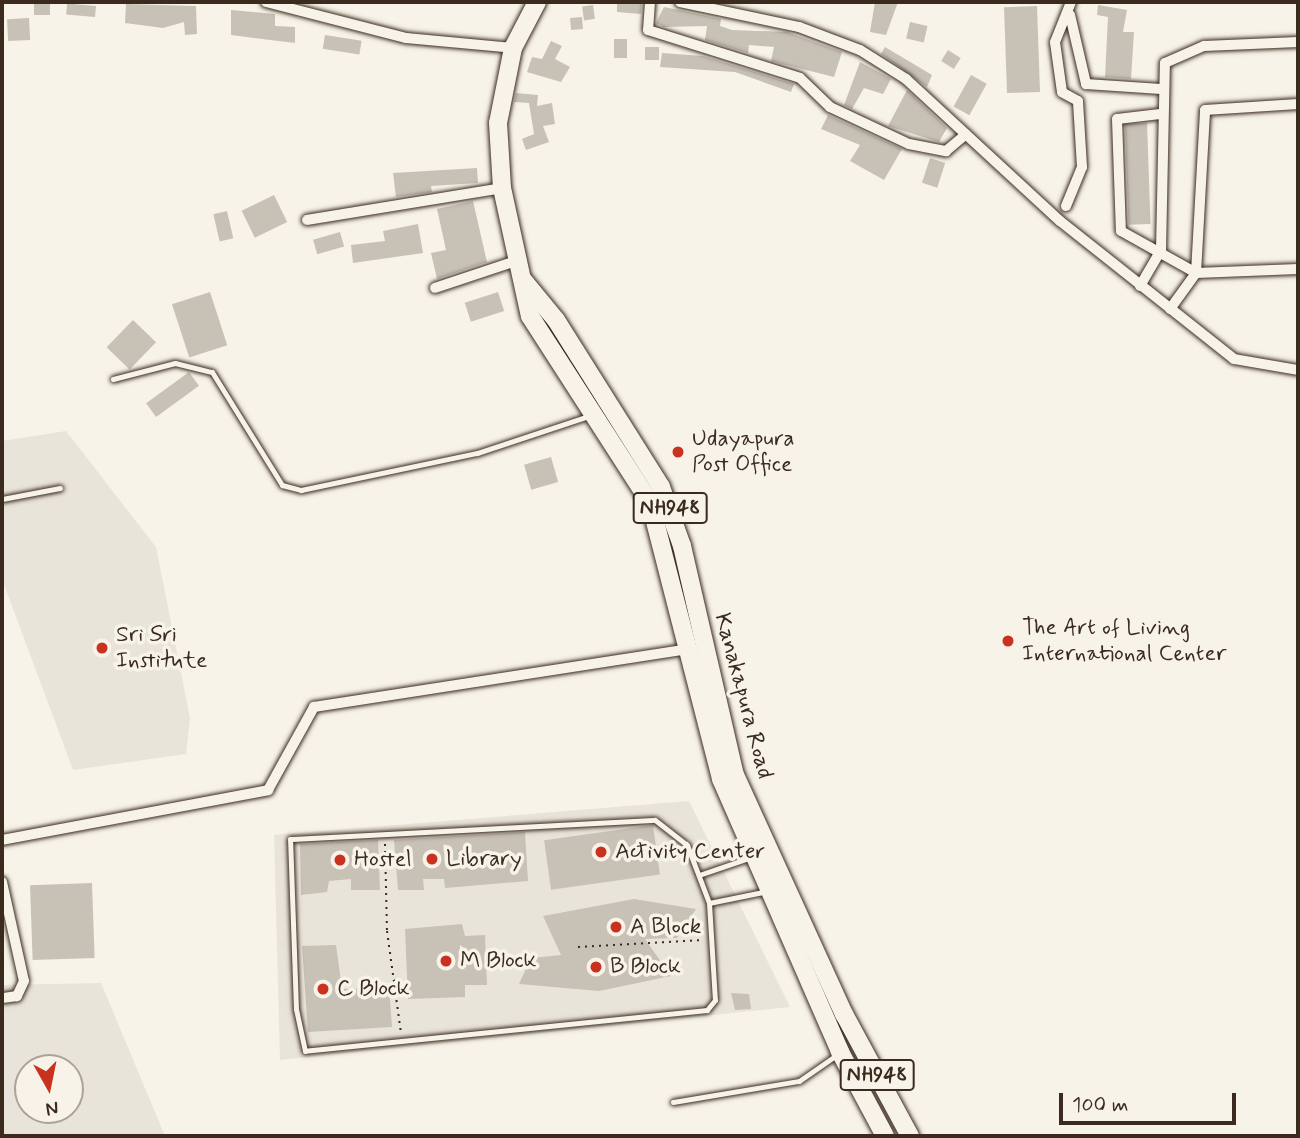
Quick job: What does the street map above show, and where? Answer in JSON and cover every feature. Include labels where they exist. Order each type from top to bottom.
[{"type":"highway","name":"Kanakapura Road","points":[[537,2],[513,48],[498,123],[502,188],[518,269],[530,316],[595,414],[641,468]]},
{"type":"highway","name":"Kanakapura Road","points":[[518,269],[556,320],[641,468],[675,520],[695,648],[721,779],[840,1052],[885,1136]]},
{"type":"highway","name":"Kanakapura Road","points":[[695,648],[735,775],[844,1014],[910,1136]]},
{"type":"street","points":[[266,2],[407,38],[513,48]]},
{"type":"street","points":[[650,2],[648,30],[800,78],[830,107],[909,144],[946,151],[966,134]]},
{"type":"street","points":[[681,2],[799,27],[859,50],[906,79],[1140,286],[1234,359],[1298,370]]},
{"type":"street","points":[[1070,2],[1070,15],[1086,84],[1161,89]]},
{"type":"street","points":[[1066,206],[1082,167],[1078,104],[1062,92],[1055,42],[1070,15]]},
{"type":"street","points":[[1140,286],[1161,250],[1160,114],[1165,63],[1174,54],[1298,42]]},
{"type":"street","points":[[1170,309],[1196,273],[1205,110],[1298,104]]},
{"type":"street","points":[[1160,114],[1122,116],[1114,128],[1121,231],[1161,250],[1196,273],[1298,269]]},
{"type":"street","points":[[307,220],[502,188]]},
{"type":"street","points":[[435,288],[518,269]]},
{"type":"street","points":[[2,840],[268,790],[314,707],[695,648]]},
{"type":"street","points":[[2,882],[24,981],[17,996],[2,998]]},
{"type":"lane","points":[[113,379],[175,363],[212,372],[282,485],[301,490],[477,453],[595,414]]},
{"type":"lane","points":[[2,499],[60,488]]},
{"type":"lane","points":[[655,820],[680,834],[699,875],[709,903],[715,1000],[707,1010],[305,1051],[296,1009],[290,839],[655,820]]},
{"type":"lane","points":[[699,875],[753,857]]},
{"type":"lane","points":[[709,903],[768,891]]},
{"type":"lane","points":[[673,1102],[799,1081],[840,1052]]},
{"type":"path","points":[[385,832],[387,931],[402,1041]]},
{"type":"path","points":[[578,947],[711,940]]},
{"type":"shaded area","name":"Sri Sri Institute","points":[[66,431],[156,547],[190,718],[186,754],[73,770],[2,579],[2,441]]},
{"type":"shaded area","points":[[689,801],[790,1007],[280,1060],[274,835]]},
{"type":"shaded area","points":[[101,983],[165,1136],[2,1136],[2,985]]},
{"type":"building","points":[[34,2],[50,2],[50,15],[34,15]]},
{"type":"building","points":[[617,2],[642,2],[641,14],[617,12]]},
{"type":"building","points":[[875,2],[898,2],[886,35],[870,32]]},
{"type":"building","points":[[67,3],[96,6],[95,17],[66,14]]},
{"type":"building","points":[[126,4],[196,6],[197,34],[185,35],[184,22],[163,28],[125,23]]},
{"type":"building","points":[[593,5],[595,19],[584,20],[582,7]]},
{"type":"building","points":[[1098,5],[1127,10],[1123,32],[1134,32],[1131,79],[1105,77],[1108,17],[1097,15]]},
{"type":"building","points":[[1037,6],[1040,92],[1007,93],[1004,7]]},
{"type":"building","points":[[664,7],[721,19],[720,26],[732,30],[787,32],[842,52],[834,77],[771,61],[774,47],[749,45],[748,53],[705,40],[707,26],[664,27],[656,23]]},
{"type":"building","points":[[231,10],[275,14],[275,26],[295,27],[295,43],[231,35]]},
{"type":"building","points":[[582,17],[583,29],[571,30],[570,18]]},
{"type":"building","points":[[29,18],[30,40],[8,41],[7,19]]},
{"type":"building","points":[[910,22],[928,26],[924,43],[906,39]]},
{"type":"building","points":[[325,35],[362,41],[359,55],[323,49]]},
{"type":"building","points":[[614,39],[627,39],[627,58],[614,58]]},
{"type":"building","points":[[551,41],[562,46],[555,59],[570,67],[561,82],[527,72],[532,57],[542,59]]},
{"type":"building","points":[[645,47],[659,47],[659,60],[645,60]]},
{"type":"building","points":[[885,47],[932,75],[927,87],[881,54]]},
{"type":"building","points":[[948,50],[961,58],[954,69],[941,61]]},
{"type":"building","points":[[662,53],[703,56],[794,84],[791,92],[735,72],[660,67]]},
{"type":"building","points":[[860,62],[891,79],[883,94],[864,88],[852,109],[844,105]]},
{"type":"building","points":[[971,75],[987,84],[969,115],[954,106]]},
{"type":"building","points":[[907,90],[947,128],[939,142],[888,126]]},
{"type":"building","points":[[516,93],[538,95],[537,106],[552,103],[555,124],[543,126],[549,142],[526,150],[522,139],[534,134],[529,103],[514,102]]},
{"type":"building","points":[[828,115],[902,149],[884,180],[850,161],[860,145],[821,129]]},
{"type":"building","points":[[1147,123],[1151,224],[1129,225],[1125,124]]},
{"type":"building","points":[[930,158],[945,163],[937,188],[922,183]]},
{"type":"building","points":[[477,168],[478,183],[431,186],[432,192],[396,197],[393,173]]},
{"type":"building","points":[[274,195],[287,222],[255,238],[242,211]]},
{"type":"building","points":[[473,201],[487,262],[437,279],[431,253],[446,250],[437,209]]},
{"type":"building","points":[[227,211],[233,238],[220,241],[213,214]]},
{"type":"building","points":[[418,224],[423,253],[353,263],[351,245],[385,241],[383,231]]},
{"type":"building","points":[[340,232],[344,246],[317,254],[313,240]]},
{"type":"building","points":[[210,292],[227,345],[189,358],[172,304]]},
{"type":"building","points":[[498,292],[504,311],[471,322],[465,303]]},
{"type":"building","points":[[133,320],[156,342],[130,370],[107,347]]},
{"type":"building","points":[[189,372],[199,386],[156,417],[146,403]]},
{"type":"building","points":[[551,457],[558,482],[531,490],[524,465]]},
{"type":"building","name":"Activity Center","points":[[653,825],[660,875],[551,890],[544,840]]},
{"type":"building","points":[[525,832],[528,881],[445,888],[444,879],[423,879],[424,890],[398,890],[394,840]]},
{"type":"building","name":"Hostel","points":[[378,840],[380,890],[351,890],[351,879],[329,881],[327,892],[301,895],[300,844]]},
{"type":"building","points":[[92,883],[95,958],[33,960],[30,885]]},
{"type":"building","points":[[634,899],[696,909],[677,938],[645,939],[671,976],[599,991],[519,984],[531,958],[561,955],[543,916]]},
{"type":"building","name":"M Block","points":[[462,924],[465,936],[485,935],[487,985],[465,985],[465,997],[408,999],[405,929]]},
{"type":"building","name":"C Block","points":[[336,945],[342,989],[389,988],[392,1027],[308,1032],[302,946]]},
{"type":"building","points":[[731,993],[749,994],[751,1009],[735,1010]]},
{"type":"place","name":"Udayapura Post Office","points":[[678,452]]},
{"type":"place","name":"The Art of Living International Center","points":[[1008,641]]},
{"type":"place","name":"Sri Sri Institute","points":[[102,648]]},
{"type":"place","name":"Activity Center","points":[[601,852]]},
{"type":"place","name":"Library","points":[[432,859]]},
{"type":"place","name":"Hostel","points":[[340,860]]},
{"type":"place","name":"A Block","points":[[616,927]]},
{"type":"place","name":"M Block","points":[[446,961]]},
{"type":"place","name":"B Block","points":[[596,967]]},
{"type":"place","name":"C Block","points":[[323,989]]}]
